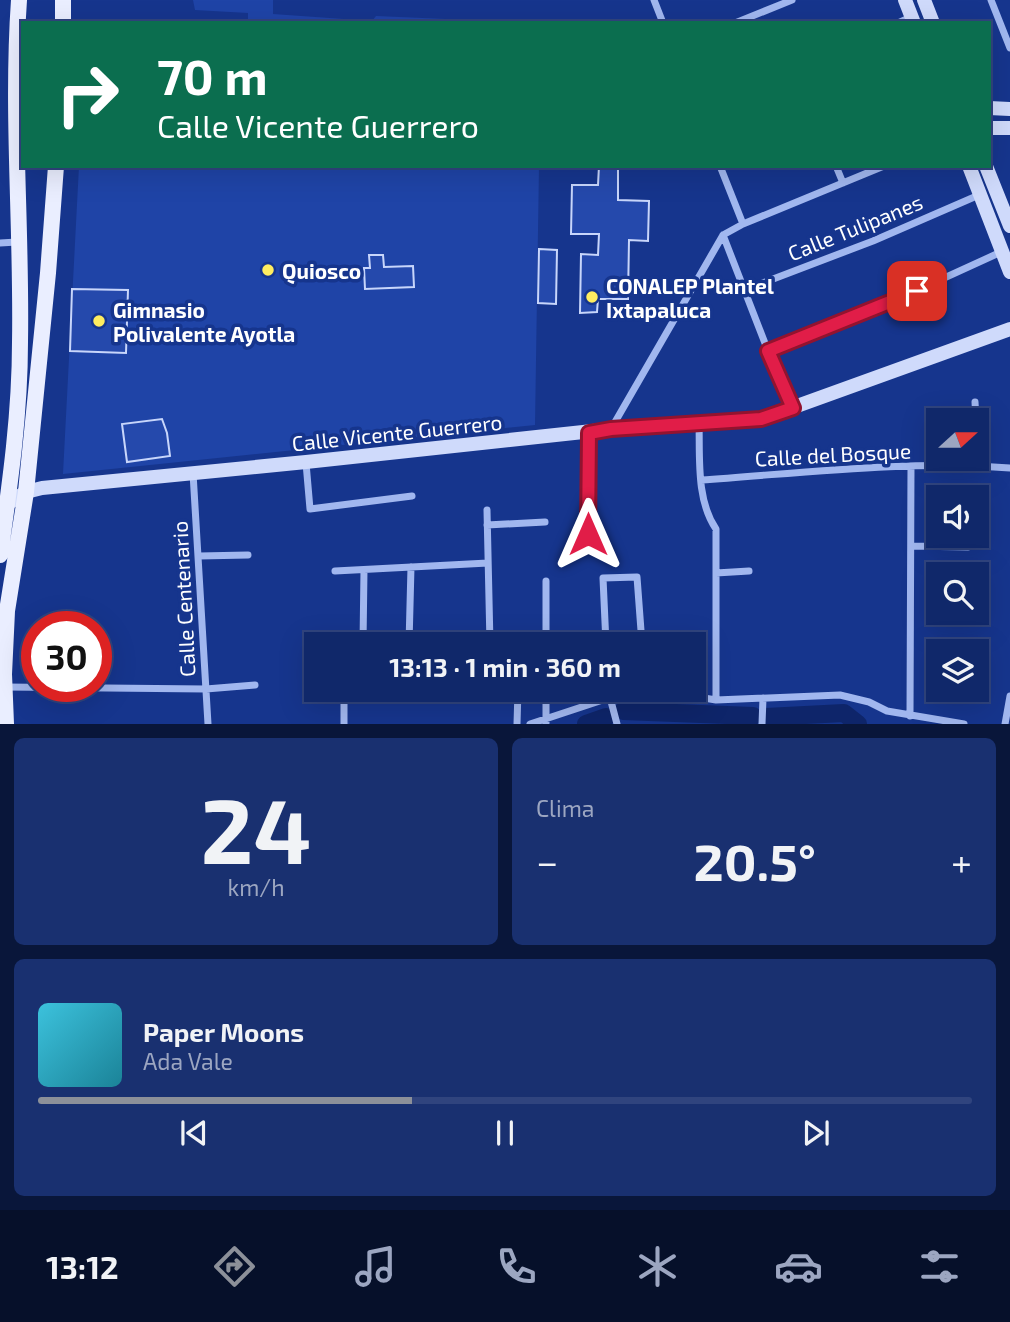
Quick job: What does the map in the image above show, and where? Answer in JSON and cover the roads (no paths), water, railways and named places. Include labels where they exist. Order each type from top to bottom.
[{"type":"main road","points":[[0,555],[4,504],[16,441],[20,342],[17,242],[19,0]]},
{"type":"main road","points":[[63,0],[63,21]]},
{"type":"main road","points":[[6,723],[7,611],[26,492],[56,168]]},
{"type":"street","points":[[654,0],[662,21]]},
{"type":"street","points":[[740,21],[792,0]]},
{"type":"street","points":[[905,0],[908,21]]},
{"type":"street","points":[[924,0],[932,21]]},
{"type":"street","points":[[991,0],[1010,48]]},
{"type":"street","points":[[991,108],[1010,109]]},
{"type":"street","points":[[991,128],[1010,128]]},
{"type":"street","points":[[721,168],[743,224]]},
{"type":"street","points":[[837,168],[843,183]]},
{"type":"street","points":[[611,429],[723,236],[743,224],[879,168]]},
{"type":"street","points":[[970,168],[1010,272]]},
{"type":"street","points":[[987,168],[999,190],[1010,226]]},
{"type":"street","name":"Calle Tulipanes","points":[[744,290],[873,241],[979,195]]},
{"type":"street","points":[[723,236],[793,408]]},
{"type":"street","points":[[0,243],[17,242]]},
{"type":"street","points":[[768,351],[895,300],[1001,252]]},
{"type":"street","name":"Calle Vicente Guerrero","points":[[4,504],[26,492],[41,488],[611,429],[761,419],[1010,329]]},
{"type":"street","points":[[975,402],[975,408]]},
{"type":"street","points":[[699,422],[701,480],[707,517],[716,529],[716,700]]},
{"type":"street","points":[[588,534],[589,433]]},
{"type":"street","points":[[306,462],[310,509],[412,496]]},
{"type":"street","points":[[910,716],[911,467]]},
{"type":"street","name":"Calle del Bosque","points":[[701,480],[926,467]]},
{"type":"street","name":"Calle del Bosque","points":[[989,467],[1010,468]]},
{"type":"street","name":"Calle Centenario","points":[[193,474],[208,723]]},
{"type":"street","points":[[487,510],[490,632]]},
{"type":"street","points":[[487,524],[545,522]]},
{"type":"street","points":[[911,546],[926,546]]},
{"type":"street","points":[[199,556],[248,555]]},
{"type":"street","points":[[335,571],[488,563]]},
{"type":"street","points":[[409,632],[411,568]]},
{"type":"street","points":[[363,632],[364,570]]},
{"type":"street","points":[[716,573],[749,571]]},
{"type":"street","points":[[605,632],[603,578],[637,576],[641,632]]},
{"type":"street","points":[[546,581],[546,632]]},
{"type":"street","points":[[5,687],[206,689],[255,685]]},
{"type":"street","points":[[706,698],[840,695],[869,702],[887,711],[964,723]]},
{"type":"street","points":[[1005,723],[1010,696]]},
{"type":"street","points":[[762,723],[763,698]]},
{"type":"street","points":[[344,702],[344,723]]},
{"type":"street","points":[[517,723],[518,702]]},
{"type":"street","points":[[546,702],[546,721]]},
{"type":"street","points":[[530,723],[546,721],[590,702]]},
{"type":"street","points":[[611,702],[617,723]]},
{"type":"waterway","points":[[623,711],[753,716]]},
{"type":"waterway","points":[[766,717],[844,713],[858,724]]},
{"type":"waterway","points":[[586,724],[606,717]]},
{"type":"place","name":"Quiosco","points":[[268,270]]},
{"type":"place","name":"CONALEP Plantel Ixtapaluca","points":[[592,297]]},
{"type":"place","name":"Gimnasio Polivalente Ayotla","points":[[99,321]]}]
